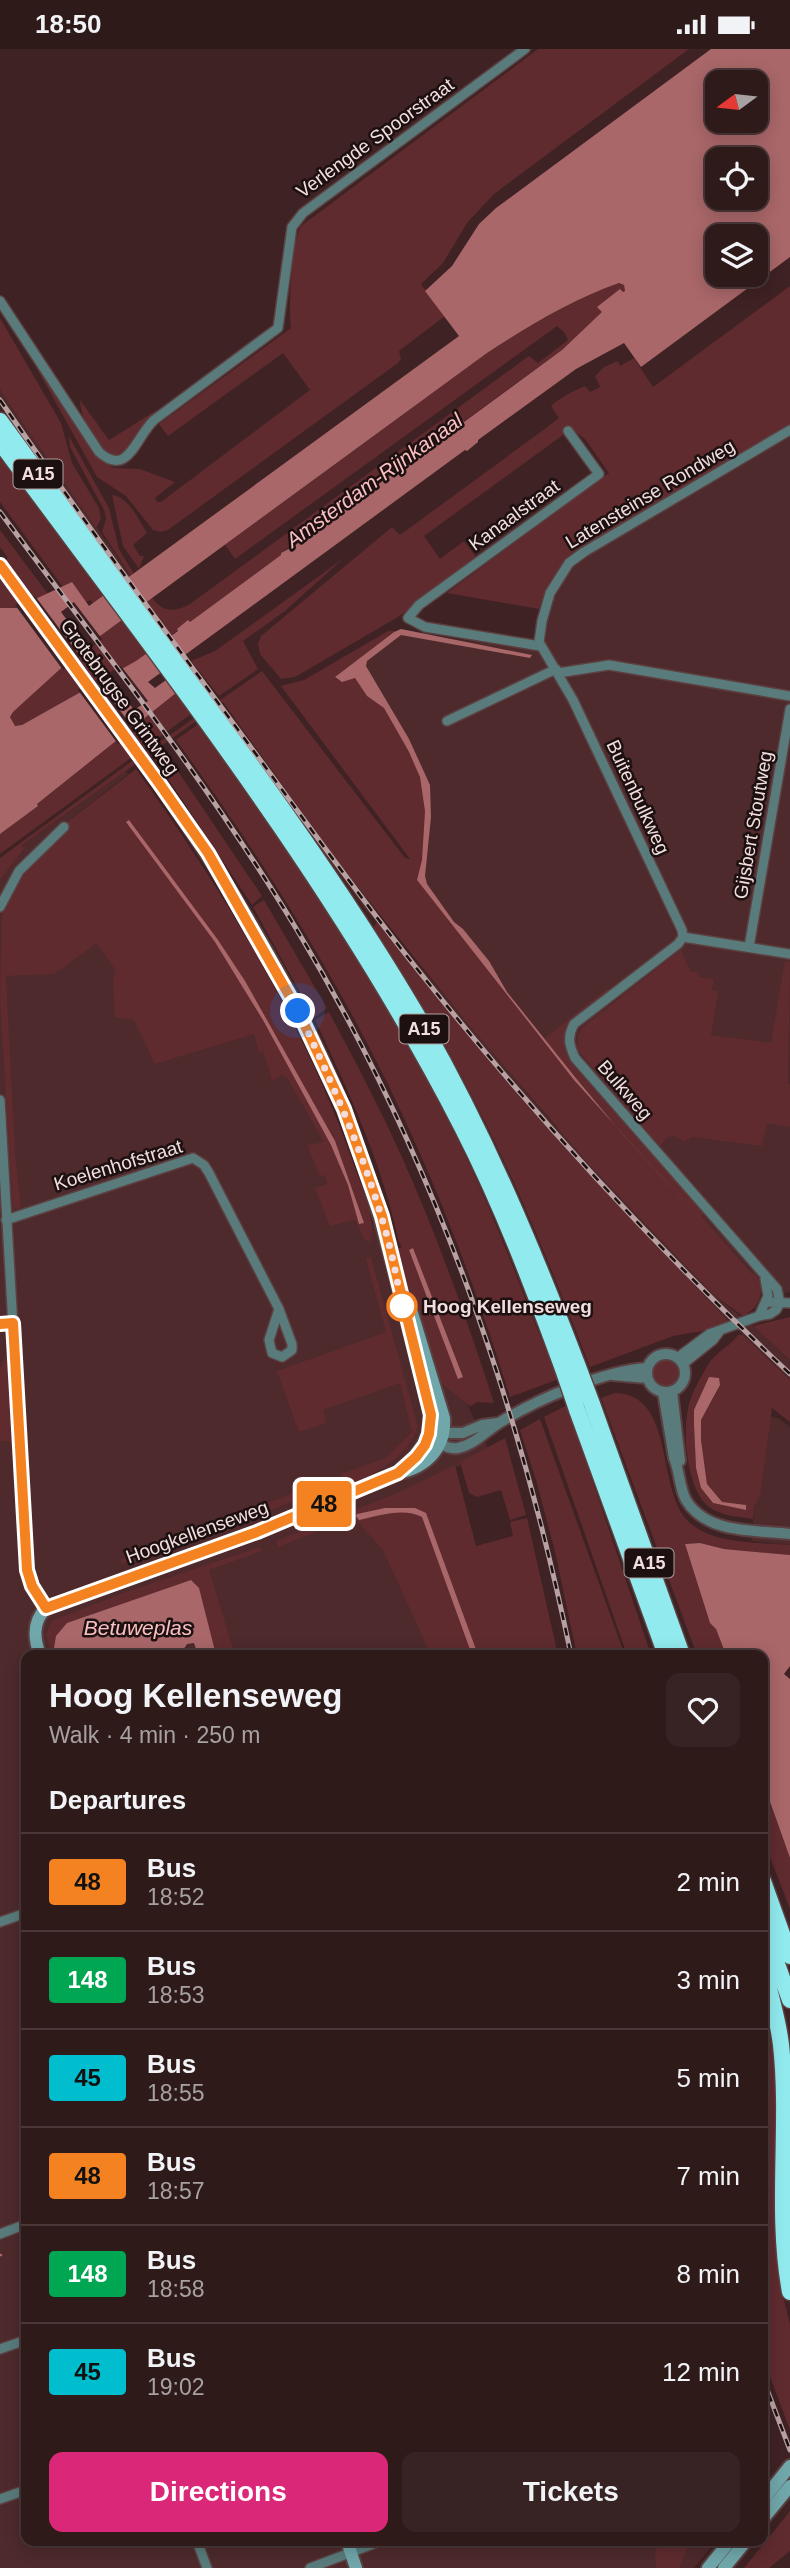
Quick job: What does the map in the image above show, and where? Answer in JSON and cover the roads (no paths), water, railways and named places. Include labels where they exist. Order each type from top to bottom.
[{"type":"highway","name":"A15","points":[[0,421],[72,530],[215,725],[289,818],[354,914],[430,1040],[502,1179],[542,1270],[570,1367],[680,1650]]},
{"type":"highway","name":"A15","points":[[0,442],[72,530]]},
{"type":"highway","name":"A15","points":[[585,1407],[664,1650]]},
{"type":"highway","points":[[768,1884],[790,1933]]},
{"type":"highway","points":[[768,1895],[790,1955]]},
{"type":"highway","points":[[768,1940],[790,2000]]},
{"type":"highway","points":[[768,1988],[781,2046],[785,2107],[783,2233],[790,2292]]},
{"type":"main road","name":"Grotebrugse Grintweg","points":[[0,565],[208,853],[298,1011],[351,1129],[382,1216],[430,1410],[429,1434]]},
{"type":"main road","name":"Grotebrugse Grintweg","points":[[396,1272],[428,1360],[443,1413],[442,1438]]},
{"type":"main road","name":"Hoogkellenseweg","points":[[398,1473],[421,1451],[429,1434]]},
{"type":"main road","name":"Hoogkellenseweg","points":[[46,1608],[257,1532],[412,1469],[433,1455],[442,1438]]},
{"type":"main road","points":[[38,1650],[36,1644],[38,1616],[46,1608]]},
{"type":"main road","points":[[768,2509],[790,2466]]},
{"type":"main road","points":[[768,2498],[790,2486]]},
{"type":"main road","points":[[708,2568],[726,2546]]},
{"type":"main road","points":[[724,2568],[742,2546]]},
{"type":"main road","points":[[349,2547],[356,2568]]},
{"type":"street","name":"Verlengde Spoorstraat","points":[[0,301],[99,452],[108,460],[117,462],[125,459],[154,419],[278,328],[292,227],[303,213],[525,49]]},
{"type":"street","name":"Latensteinse Rondweg","points":[[541,646],[539,638],[546,601],[569,563],[790,429]]},
{"type":"street","name":"Kanaalstraat","points":[[541,646],[425,627],[408,618],[419,605],[600,474],[568,431]]},
{"type":"street","name":"Buitenbulkweg","points":[[541,646],[557,671],[683,937]]},
{"type":"street","points":[[447,721],[557,671],[610,665],[790,697]]},
{"type":"street","name":"Gijsbert Stoutweg","points":[[750,947],[790,709]]},
{"type":"street","points":[[0,907],[19,871],[64,827]]},
{"type":"street","points":[[683,937],[790,954]]},
{"type":"street","name":"Bulkweg","points":[[683,937],[678,944],[574,1024],[568,1037],[570,1047],[575,1058],[777,1289],[785,1303]]},
{"type":"street","points":[[0,1100],[4,1223],[13,1323],[27,1570],[32,1586],[46,1608]]},
{"type":"street","name":"Koelenhofstraat","points":[[4,1223],[192,1158],[204,1165],[209,1173],[279,1309],[292,1338],[292,1350],[282,1357],[276,1357],[269,1347],[279,1309]]},
{"type":"street","points":[[759,1316],[768,1291],[765,1277]]},
{"type":"street","points":[[766,1302],[785,1303]]},
{"type":"street","points":[[702,1350],[709,1334],[774,1312],[785,1303]]},
{"type":"street","points":[[0,1324],[13,1323]]},
{"type":"street","points":[[680,1361],[702,1350],[719,1332]]},
{"type":"street","points":[[670,1354],[680,1361],[684,1378],[678,1387],[668,1392],[653,1388],[647,1373],[653,1358],[670,1354]]},
{"type":"street","points":[[429,1434],[442,1438],[499,1423],[552,1397],[625,1369],[647,1373]]},
{"type":"street","points":[[668,1392],[674,1458],[684,1494],[694,1511],[703,1519],[725,1527],[790,1534]]},
{"type":"street","points":[[0,1922],[21,1915]]},
{"type":"street","points":[[0,2234],[21,2226]]},
{"type":"street","points":[[0,2349],[21,2342]]},
{"type":"street","points":[[0,2500],[21,2492]]},
{"type":"street","points":[[199,2546],[207,2568]]},
{"type":"street","points":[[310,2568],[349,2547]]},
{"type":"water","points":[[711,49],[790,49],[790,257],[768,273],[768,224],[705,224],[705,287],[749,287],[641,367],[624,343],[576,369],[478,440],[467,451],[148,682],[155,688],[166,680],[176,693],[0,834],[0,608],[16,608],[72,582],[89,606],[459,336],[425,291],[452,266],[479,224],[496,208]],"holes":[[[619,283],[624,285],[625,291],[620,289],[597,307],[602,312],[562,350],[464,422],[462,420],[451,431],[190,622],[188,620],[178,631],[136,661],[22,725],[15,726],[10,717],[13,712],[81,650],[487,353],[551,314]]]},
{"type":"water","points":[[401,629],[532,655],[530,658],[401,635],[367,661],[366,666],[409,739],[430,785],[431,817],[425,876],[427,884],[454,922],[489,961],[507,992],[616,1126],[574,1080],[417,880],[422,860],[425,811],[420,777],[384,708],[367,696],[355,678],[342,682],[335,677]]},
{"type":"water","points":[[129,820],[245,981],[335,1141],[364,1223],[359,1224],[348,1185],[331,1145],[263,1020],[215,942],[126,822]]},
{"type":"water","points":[[616,1126],[727,1249],[619,1130]]},
{"type":"water","points":[[413,1248],[463,1377],[458,1379],[409,1250]]},
{"type":"water","points":[[709,1377],[719,1378],[720,1385],[701,1420],[707,1484],[722,1502],[746,1505],[746,1510],[713,1503],[701,1488],[696,1468],[694,1410]]},
{"type":"water","points":[[385,1508],[415,1508],[426,1513],[476,1650],[470,1650],[422,1517],[399,1513],[359,1520],[357,1514]]},
{"type":"water","points":[[700,1543],[724,1549],[790,1555],[790,1666],[784,1674],[790,1679],[790,1858],[768,1796],[768,1650],[724,1650],[716,1629],[710,1623],[685,1544]]},
{"type":"water","name":"Betuweplas","points":[[191,1580],[199,1588],[215,1650],[196,1650],[194,1643],[187,1644],[183,1650],[55,1650],[56,1636],[67,1623]]},
{"type":"railway","points":[[0,400],[322,845],[458,1019],[548,1125],[642,1227],[790,1374]]},
{"type":"railway","points":[[0,512],[228,822],[297,930],[346,1015],[390,1102],[465,1281],[497,1372],[550,1559],[570,1650]]},
{"type":"railway","points":[[768,2392],[790,2450]]},
{"type":"place","name":"Hoog Kellenseweg","points":[[402,1306]]},
{"type":"water label","name":"Amsterdam-Rijnkanaal","points":[[374,480]]}]
